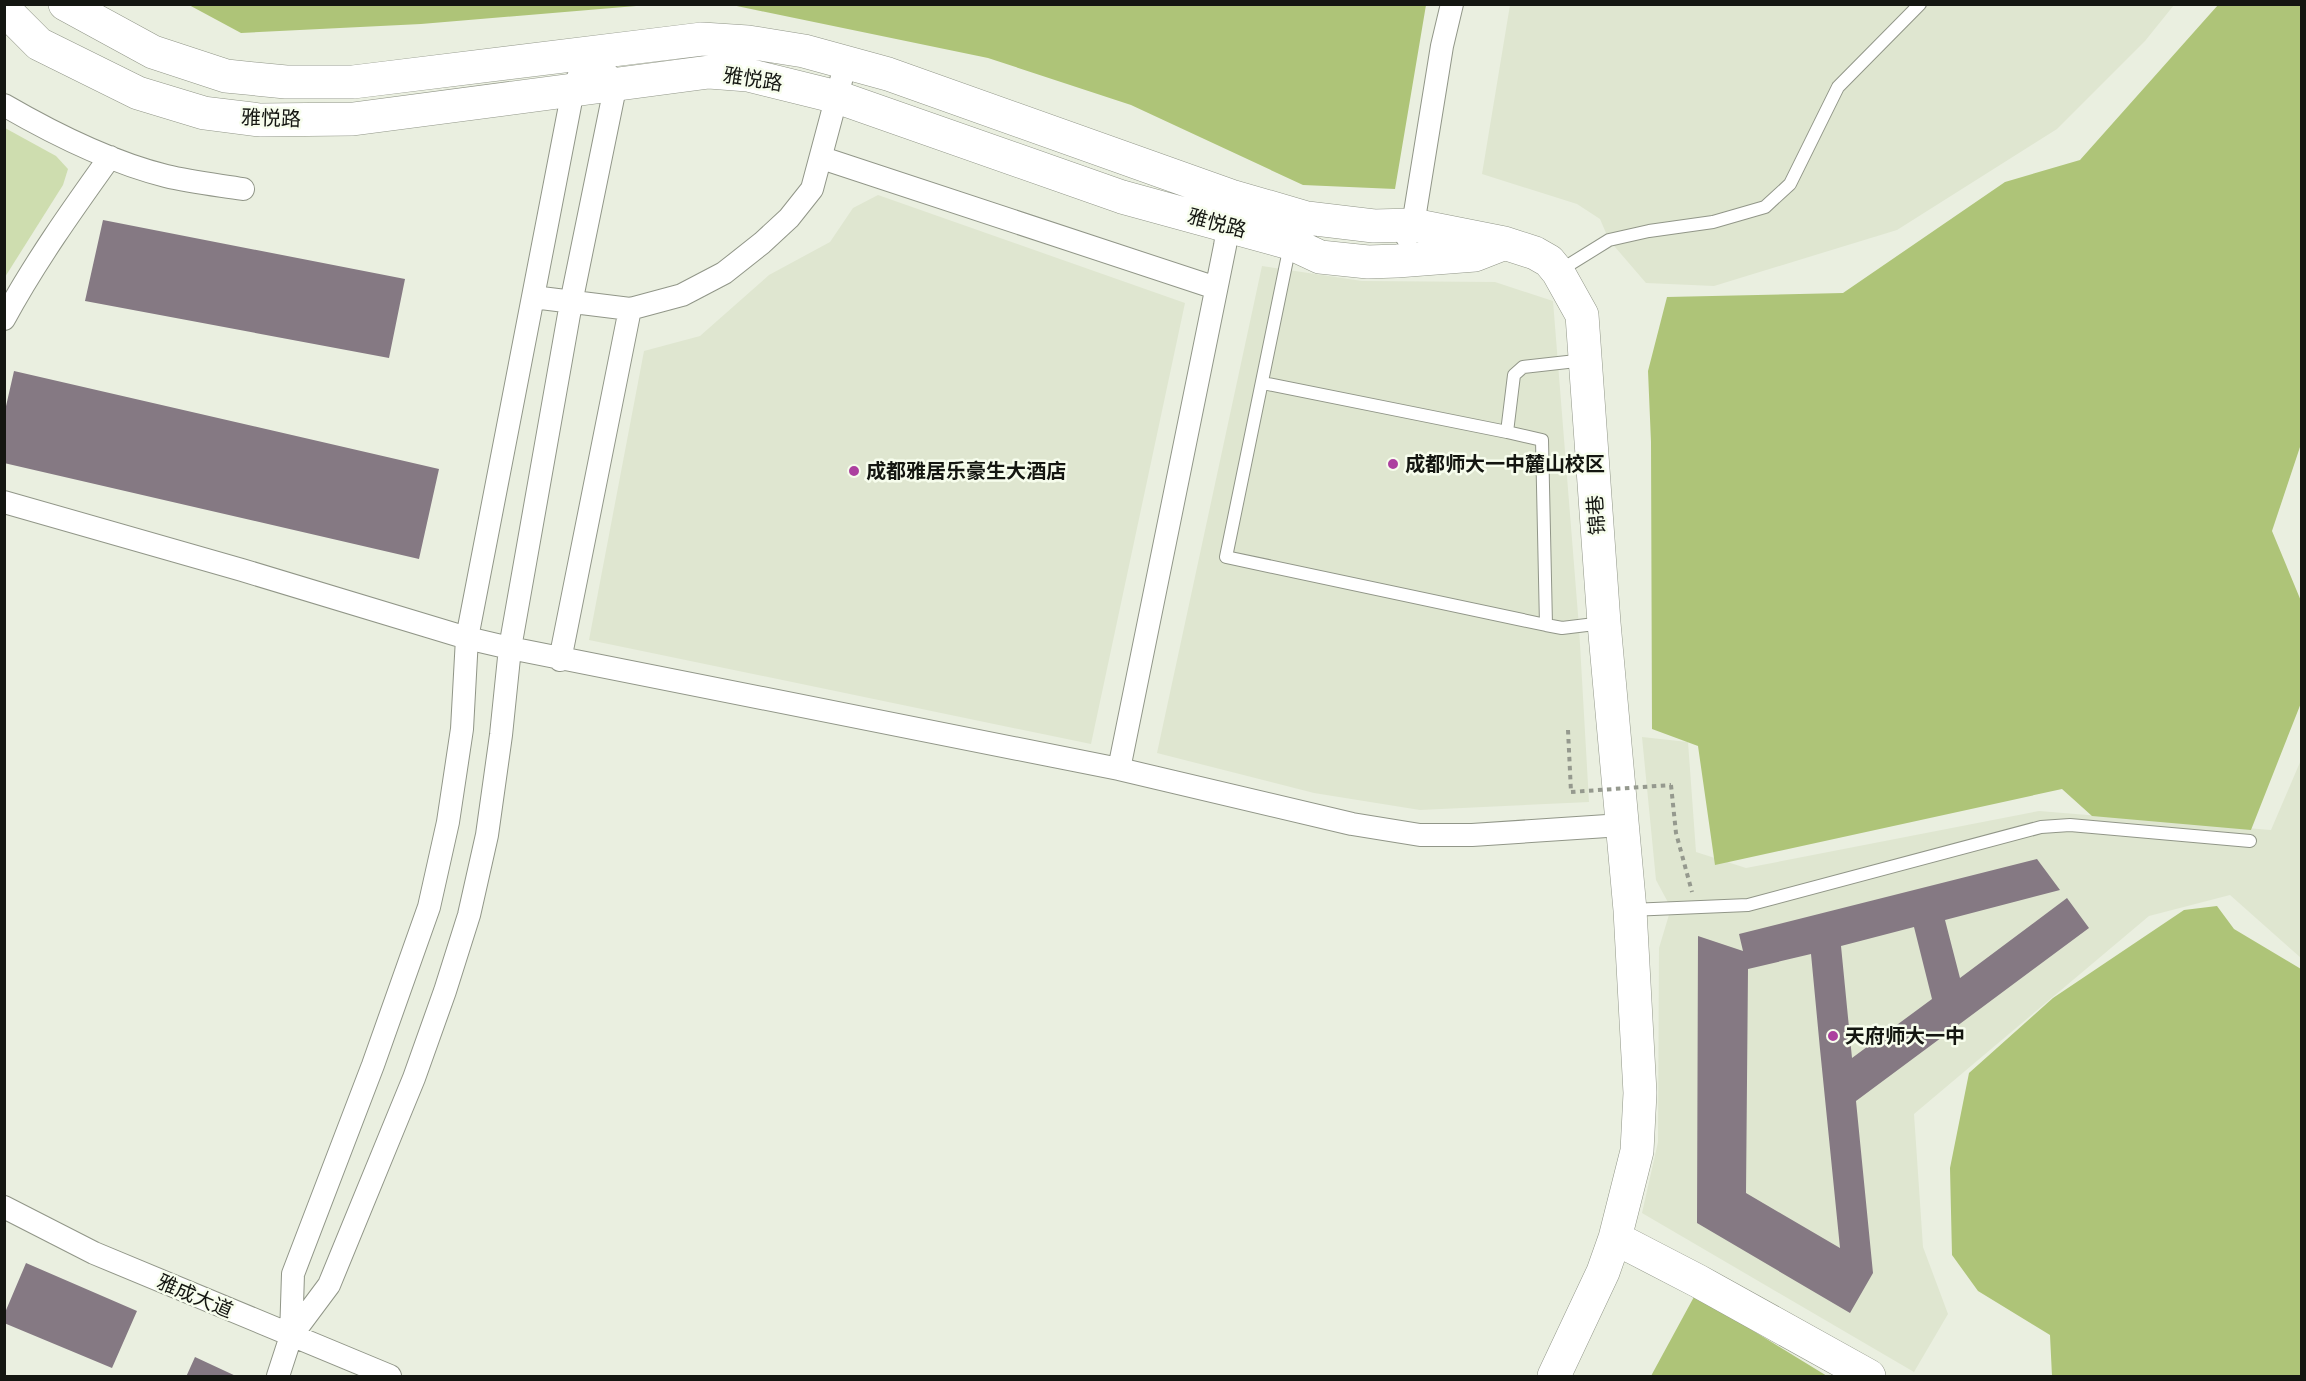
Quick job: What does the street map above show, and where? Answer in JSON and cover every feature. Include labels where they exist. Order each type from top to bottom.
[{"type":"street","points":[[65,4],[153,52],[226,75],[286,82],[354,82],[702,39],[804,51],[888,74],[1230,211],[1119,769]]},
{"type":"street","points":[[1397,261],[1413,225],[1442,46],[1452,4]]},
{"type":"street","name":"雅悦路","points":[[4,9],[39,44],[138,93],[204,113],[260,120],[353,119],[709,72],[748,75],[837,97],[1122,197],[1230,211],[1320,257],[1368,262],[1397,261],[1475,255],[1504,243]]},
{"type":"street","points":[[291,1336],[329,1284],[414,1078],[469,915],[487,835],[510,648],[571,303],[616,83],[588,53]]},
{"type":"street","points":[[278,1377],[291,1336],[293,1274],[373,1065],[429,907],[448,822],[462,729],[467,638],[573,90],[588,53]]},
{"type":"street","points":[[533,297],[630,309],[682,295],[724,273],[789,218],[812,189],[846,62]]},
{"type":"street","points":[[4,105],[110,157],[165,176],[243,189]]},
{"type":"street","points":[[4,319],[57,230],[110,157]]},
{"type":"street","points":[[822,158],[1216,288]]},
{"type":"street","name":"锦巷","points":[[1230,211],[1374,226],[1413,225],[1504,243],[1534,253],[1549,261],[1558,272],[1582,315],[1604,623],[1630,910],[1640,1093],[1637,1151],[1615,1238],[1603,1272],[1554,1377]]},
{"type":"street","points":[[560,660],[630,309]]},
{"type":"street","points":[[4,502],[242,570],[467,638],[560,660],[1119,769],[1352,824],[1420,835],[1472,835],[1622,825]]},
{"type":"street","name":"雅成大道","points":[[4,1207],[94,1253],[390,1377]]},
{"type":"street","points":[[1615,1238],[1869,1377]]},
{"type":"lane","points":[[1558,272],[1609,240],[1649,231],[1713,222],[1765,207],[1790,184],[1838,87],[1920,4]]},
{"type":"lane","points":[[1290,243],[1226,557],[1546,625],[1571,627],[1604,623]]},
{"type":"lane","points":[[1507,432],[1514,375],[1523,368],[1586,360]]},
{"type":"lane","points":[[1263,383],[1542,440],[1546,625]]},
{"type":"lane","points":[[1630,910],[1748,905],[2041,826],[2070,825],[2250,841]]},
{"type":"path","points":[[1568,730],[1571,792],[1671,784],[1676,833],[1696,907]]},
{"type":"shaded area","points":[[1510,5],[2174,5],[2145,41],[2057,129],[1897,230],[1714,286],[1646,283],[1609,240],[1600,219],[1577,204],[1482,174]]},
{"type":"shaded area","points":[[878,195],[1185,303],[1091,744],[589,640],[644,351],[700,336],[769,275],[830,242],[853,208]]},
{"type":"shaded area","name":"成都师大一中麓山校区","points":[[1262,266],[1362,281],[1495,282],[1553,301],[1579,627],[1589,802],[1420,810],[1314,793],[1157,753]]},
{"type":"shaded area","name":"天府师大一中","points":[[1642,737],[1688,742],[1696,852],[1746,868],[2039,811],[2271,830],[2301,760],[2301,958],[2230,895],[2149,916],[1914,1114],[1923,1247],[1948,1314],[1914,1372],[1642,1213],[1658,1142],[1659,948],[1671,908],[1656,880]]},
{"type":"green space","points":[[189,5],[648,5],[421,24],[241,33]]},
{"type":"green space","points":[[732,5],[1426,5],[1395,189],[1303,185],[1131,105],[988,58]]},
{"type":"green space","points":[[2218,5],[2302,5],[2301,444],[2272,531],[2301,601],[2301,703],[2251,830],[2092,816],[2062,789],[1715,865],[1698,746],[1652,729],[1651,442],[1648,371],[1667,297],[1843,293],[2005,182],[2080,160]]},
{"type":"green space","points":[[5,128],[56,156],[68,169],[63,185],[5,277]]},
{"type":"green space","points":[[2217,906],[2234,929],[2301,969],[2301,1376],[2052,1376],[2050,1335],[1978,1291],[1952,1255],[1950,1168],[1969,1073],[2053,998],[2184,910]]},
{"type":"green space","points":[[1695,1295],[1827,1376],[1651,1376]]},
{"type":"building","points":[[103,220],[405,279],[389,358],[85,301]]},
{"type":"building","points":[[14,371],[439,469],[419,559],[4,463],[4,415]]},
{"type":"building","points":[[2037,859],[2060,890],[1945,920],[1960,978],[2067,898],[2089,928],[1856,1101],[1873,1273],[1850,1313],[1697,1223],[1698,936],[1743,951],[1739,934]],"holes":[[[1914,927],[1932,999],[1852,1058],[1841,946]],[[1811,954],[1820,1049],[1840,1248],[1746,1193],[1748,969]]]},
{"type":"building","points":[[26,1263],[137,1311],[112,1368],[4,1323],[4,1315]]},
{"type":"building","points":[[195,1357],[238,1377],[186,1377]]},
{"type":"place","name":"成都师大一中麓山校区","points":[[1393,464]]},
{"type":"place","name":"成都雅居乐豪生大酒店","points":[[854,471]]},
{"type":"place","name":"天府师大一中","points":[[1833,1036]]}]
